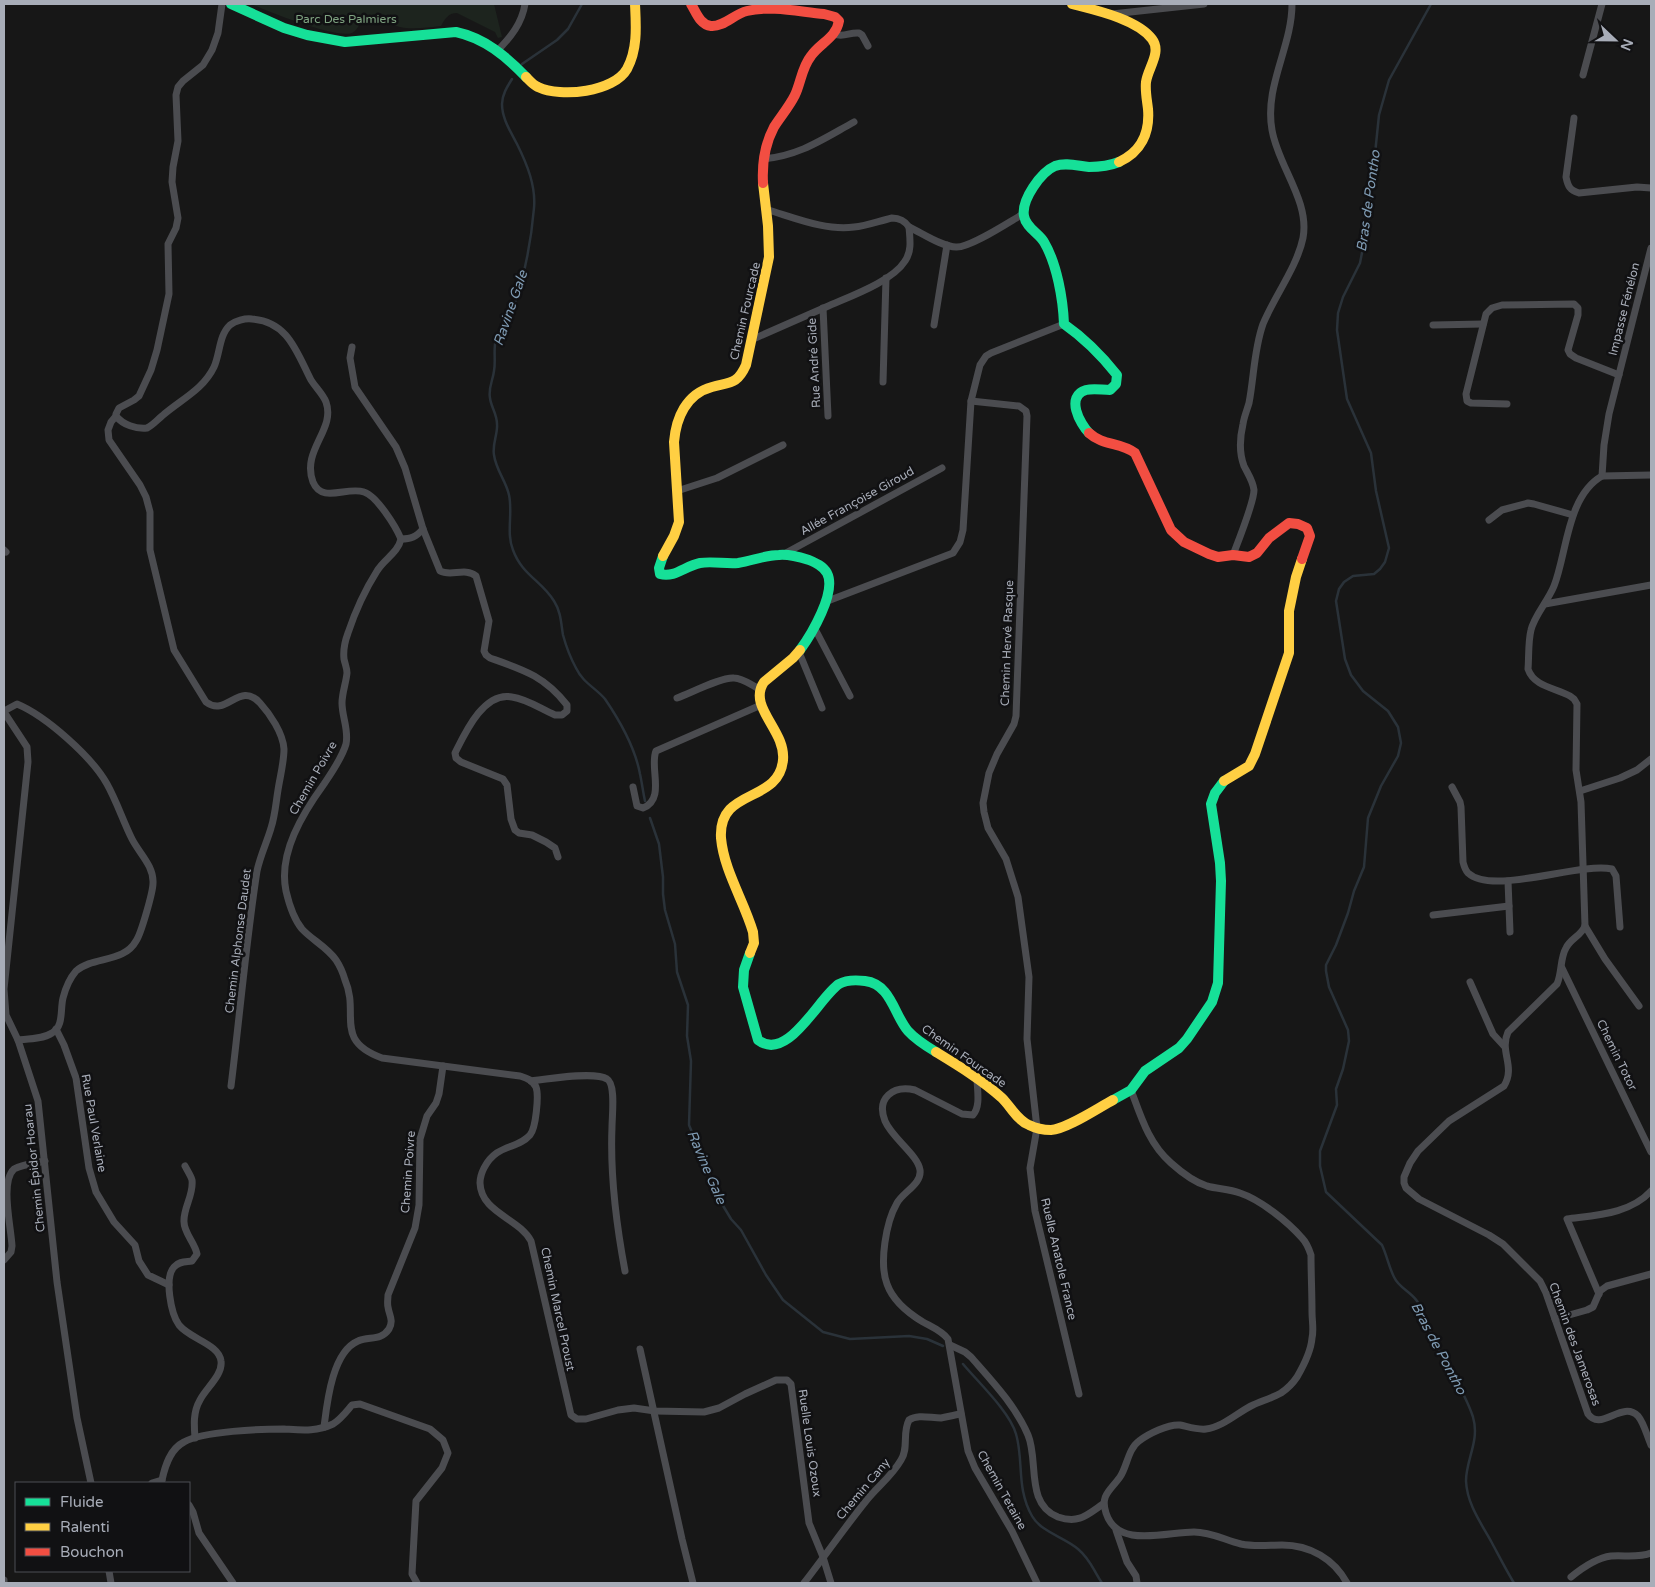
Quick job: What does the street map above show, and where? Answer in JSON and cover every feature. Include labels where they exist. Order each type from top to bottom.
[{"type":"street","points":[[222,4],[218,33],[212,50],[203,65],[183,80],[176,95],[178,141],[172,182],[178,218],[176,228],[168,244],[169,294],[157,350],[151,370],[139,396],[119,408],[116,416],[120,420],[141,429],[151,426],[191,395],[210,375],[225,332],[232,324],[247,318],[263,319],[272,323],[288,337],[313,383],[326,402],[327,421],[315,446],[311,461],[312,480],[316,487],[321,492],[327,494],[351,490],[366,492],[378,503],[401,539],[418,536],[423,529]]},
{"type":"street","points":[[231,4],[284,28],[346,42],[456,32],[467,34],[498,51],[539,88],[557,93],[579,92],[608,85],[626,71],[632,59],[635,45],[635,4]]},
{"type":"street","points":[[498,51],[518,26],[525,4]]},
{"type":"street","points":[[691,4],[701,21],[710,26],[718,25],[746,11],[758,10],[830,16],[839,20],[834,34],[846,36],[858,33],[862,35],[868,46]]},
{"type":"street","points":[[758,10],[773,4]]},
{"type":"street","points":[[1037,1128],[1052,1130],[1069,1124],[1131,1090],[1145,1071],[1170,1055],[1187,1039],[1216,993],[1221,881],[1211,804],[1215,793],[1223,781],[1249,766],[1255,754],[1289,653],[1289,611],[1296,577],[1309,532],[1303,526],[1289,523],[1269,538],[1257,553],[1253,555],[1226,557],[1209,554],[1179,538],[1168,525],[1135,453],[1124,446],[1101,442],[1094,438],[1084,427],[1076,408],[1075,402],[1078,394],[1081,391],[1088,390],[1110,390],[1116,384],[1116,375],[1108,363],[1064,324],[1062,303],[1044,241],[1025,222],[1023,214],[1032,189],[1044,172],[1054,166],[1065,163],[1096,167],[1118,163],[1128,158],[1136,150],[1148,132],[1149,116],[1145,85],[1155,53],[1155,43],[1149,35],[1112,14],[1072,4]]},
{"type":"street","points":[[1112,14],[1204,4]]},
{"type":"street","points":[[1233,555],[1254,494],[1252,482],[1243,460],[1241,440],[1259,338],[1268,312],[1298,255],[1303,237],[1304,220],[1300,205],[1275,144],[1271,129],[1272,96],[1291,25],[1292,4]]},
{"type":"street","points":[[1583,76],[1602,4]]},
{"type":"street","name":"Chemin Fourcade","points":[[834,34],[817,48],[807,62],[793,98],[771,134],[763,159],[762,186],[769,234],[769,259],[746,365],[739,379],[726,385],[706,389],[689,401],[681,413],[675,431],[674,451],[678,527],[673,540],[659,563],[659,572],[660,574],[670,575],[693,565],[703,563],[734,563],[784,554],[812,561],[825,570],[829,576],[830,584],[825,602],[814,627],[799,652],[766,680],[759,689],[758,698],[781,741],[784,756],[778,776],[765,790],[728,808],[722,823],[723,851],[753,932],[754,943],[742,978],[745,995],[760,1042],[772,1045],[786,1040],[798,1031],[838,985],[846,981],[866,980],[876,984],[888,996],[907,1030],[916,1039],[977,1078],[1003,1099],[1018,1117],[1028,1125],[1037,1128]]},
{"type":"street","points":[[1574,118],[1566,177],[1568,186],[1572,191],[1579,193],[1637,187],[1651,188]]},
{"type":"street","points":[[763,159],[778,158],[800,151],[854,122]]},
{"type":"street","points":[[765,209],[836,227],[853,227],[892,218],[902,220],[909,227],[947,246],[957,248],[1023,214]]},
{"type":"street","name":"Rue André Gide","points":[[751,340],[886,278],[901,266],[908,256],[910,247],[909,227]]},
{"type":"street","points":[[934,325],[947,246]]},
{"type":"street","name":"Impasse Fénélon","points":[[1602,476],[1609,414],[1651,248]]},
{"type":"street","points":[[883,382],[886,278]]},
{"type":"street","name":"Impasse Fénélon","points":[[1507,404],[1471,404],[1467,400],[1466,394],[1486,314],[1492,308],[1502,305],[1574,304],[1578,308],[1578,315],[1568,350],[1570,354],[1619,375]]},
{"type":"street","name":"Rue André Gide","points":[[823,308],[828,416]]},
{"type":"street","points":[[825,602],[953,553],[957,548],[963,530],[971,401],[980,365],[986,356],[1064,324]]},
{"type":"street","points":[[1433,325],[1483,324]]},
{"type":"street","points":[[352,347],[350,358],[355,387],[396,447],[405,468],[423,529],[440,571],[446,574],[468,572],[476,576],[489,621],[484,651],[486,655],[539,677],[567,705],[567,711],[562,715],[555,715],[511,696],[497,698],[487,704],[472,720],[455,753],[456,758],[461,762],[503,779],[507,786],[511,818],[515,830],[546,842],[555,848],[558,857]]},
{"type":"street","name":"Chemin Hervé Rasque","points":[[971,401],[1019,406],[1026,411],[1027,416],[1016,716],[1014,724],[997,754],[989,773],[983,803],[988,828],[1006,859],[1018,897],[1029,976],[1027,1039],[1037,1128]]},
{"type":"street","name":"Chemin Alphonse Daudet","points":[[116,416],[108,430],[109,440],[140,485],[146,497],[150,512],[150,550],[174,650],[206,702],[219,707],[243,695],[256,699],[278,729],[283,744],[282,766],[272,826],[258,868],[231,1086]]},
{"type":"street","points":[[677,490],[717,478],[783,445]]},
{"type":"street","name":"Allée Françoise Giroud","points":[[784,554],[942,468]]},
{"type":"street","points":[[1639,1006],[1605,959],[1585,926],[1580,791],[1576,770],[1577,704],[1570,696],[1537,682],[1528,669],[1530,631],[1550,595],[1559,573],[1572,515],[1588,488],[1595,480],[1602,476],[1651,475]]},
{"type":"street","points":[[1488,520],[1502,510],[1528,503],[1572,515]]},
{"type":"street","name":"Chemin Poivre","points":[[324,1427],[328,1397],[341,1357],[355,1342],[364,1338],[377,1338],[384,1334],[392,1322],[392,1316],[388,1307],[388,1295],[415,1228],[419,1205],[420,1139],[427,1116],[436,1103],[439,1094],[443,1066],[382,1058],[368,1053],[359,1045],[352,1034],[349,988],[343,974],[335,959],[302,928],[292,912],[286,890],[285,872],[293,836],[304,812],[333,770],[346,744],[347,734],[342,705],[342,693],[347,676],[344,645],[372,578],[378,568],[399,547],[401,539]]},
{"type":"street","points":[[1545,604],[1651,585]]},
{"type":"street","points":[[814,627],[850,696]]},
{"type":"street","points":[[799,652],[822,708]]},
{"type":"street","points":[[677,698],[726,678],[744,680],[759,689]]},
{"type":"street","points":[[4,711],[17,704],[39,716],[96,766],[107,784],[132,840],[152,872],[153,883],[137,940],[133,946],[121,954],[76,971],[68,984],[63,999],[61,1018],[56,1029],[46,1036],[18,1040]]},
{"type":"street","points":[[633,787],[637,806],[642,808],[647,806],[652,799],[656,786],[654,762],[656,750],[761,705]]},
{"type":"street","name":"Chemin Épidor Hoarau","points":[[4,711],[27,747],[28,762],[4,989],[6,1015],[18,1040],[38,1101],[61,1311],[77,1418],[92,1482]]},
{"type":"street","points":[[1580,791],[1620,778],[1637,770],[1651,759]]},
{"type":"street","points":[[1452,787],[1460,802],[1463,862],[1465,869],[1470,875],[1478,878],[1508,881],[1610,868],[1614,870],[1616,876],[1620,927]]},
{"type":"street","points":[[1508,881],[1510,932]]},
{"type":"street","points":[[1432,915],[1509,906]]},
{"type":"street","points":[[1504,1046],[1505,1039],[1512,1026],[1557,984],[1566,948],[1570,941],[1581,933],[1585,926]]},
{"type":"street","name":"Chemin Totor","points":[[1562,968],[1651,1152]]},
{"type":"street","name":"Chemin des Jamerosas","points":[[1470,982],[1493,1034],[1504,1046],[1509,1071],[1508,1079],[1504,1086],[1449,1121],[1418,1151],[1410,1163],[1404,1177],[1404,1183],[1406,1188],[1419,1200],[1503,1244],[1540,1281],[1588,1414],[1591,1418],[1599,1420],[1617,1412],[1632,1412],[1638,1416],[1651,1445]]},
{"type":"street","name":"Rue Paul Verlaine","points":[[56,1029],[76,1078],[89,1168],[96,1192],[114,1222],[135,1245],[140,1261],[148,1275],[169,1285]]},
{"type":"street","points":[[443,1066],[520,1076],[532,1081],[601,1076],[611,1082],[613,1100],[611,1160],[618,1232],[625,1271]]},
{"type":"street","points":[[977,1078],[978,1106],[973,1115],[962,1114],[910,1089],[899,1089],[891,1092],[884,1102],[883,1111],[888,1127],[916,1160],[920,1168],[916,1183],[897,1202],[890,1219],[885,1248],[884,1268],[886,1284],[902,1306],[919,1319],[945,1334],[950,1344],[971,1357],[1003,1394],[1028,1433],[1032,1446],[1036,1488],[1044,1508],[1055,1516],[1080,1520],[1104,1504]]},
{"type":"street","name":"Chemin Marcel Proust","points":[[532,1081],[536,1086],[537,1094],[534,1129],[525,1140],[497,1152],[487,1162],[482,1171],[480,1182],[483,1194],[493,1209],[523,1229],[531,1242],[571,1415],[580,1420],[618,1410],[634,1408],[655,1410]]},
{"type":"street","points":[[1131,1090],[1152,1141],[1160,1153],[1172,1164],[1196,1182],[1243,1193],[1282,1219],[1303,1239],[1308,1246],[1310,1255],[1313,1337],[1307,1356],[1296,1378],[1280,1393],[1253,1405],[1210,1429],[1178,1425],[1167,1426],[1138,1441],[1133,1447],[1122,1475],[1107,1493],[1104,1504],[1106,1515],[1116,1530],[1127,1562],[1136,1576],[1137,1583]]},
{"type":"street","name":"Ruelle Anatole France","points":[[1037,1128],[1030,1168],[1035,1211],[1079,1394]]},
{"type":"street","points":[[4,1260],[11,1252],[12,1246],[5,1192],[6,1179],[16,1169],[45,1161]]},
{"type":"street","points":[[184,1166],[192,1180],[190,1200],[184,1215],[184,1225],[197,1254],[192,1261],[182,1262],[172,1270],[169,1285],[173,1313],[187,1333],[214,1348],[221,1358],[220,1370],[199,1402],[194,1420],[195,1438]]},
{"type":"street","points":[[1599,1294],[1567,1219],[1631,1208],[1651,1191]]},
{"type":"street","points":[[1555,1319],[1593,1307],[1599,1294],[1607,1286],[1651,1274]]},
{"type":"street","name":"Chemin Tetaine","points":[[950,1344],[961,1414],[971,1460],[1012,1530],[1037,1583]]},
{"type":"street","points":[[640,1349],[693,1583]]},
{"type":"street","name":"Ruelle Louis Ozoux","points":[[655,1410],[704,1412],[720,1408],[776,1380],[787,1380],[791,1384],[810,1523],[823,1558]]},
{"type":"street","points":[[164,1482],[165,1466],[172,1452],[184,1442],[195,1438],[235,1431],[284,1429],[308,1431],[334,1423],[342,1418],[352,1405],[360,1404],[430,1429],[443,1440],[448,1453],[442,1468],[416,1501],[412,1574],[417,1583]]},
{"type":"street","name":"Chemin Cany","points":[[804,1583],[866,1501],[883,1481],[894,1472],[905,1449],[905,1430],[909,1420],[918,1416],[944,1418],[961,1414]]},
{"type":"street","points":[[190,1508],[199,1533],[233,1583]]},
{"type":"street","points":[[1116,1530],[1126,1535],[1137,1536],[1196,1532],[1216,1535],[1241,1544],[1298,1546],[1330,1561],[1343,1575],[1347,1583]]},
{"type":"street","points":[[1571,1577],[1588,1565],[1607,1557],[1638,1556],[1651,1553]]},
{"type":"street","points":[[823,1558],[831,1583]]},
{"type":"green space","name":"Parc Des Palmiers","points":[[251,4],[494,4],[502,37],[498,38],[495,32],[457,13],[449,15],[441,26],[408,28],[392,24],[381,13],[362,17],[354,32],[344,34],[317,28]]},
{"type":"waterway","name":"Ravine Gale","points":[[522,64],[557,40],[568,29],[582,4]]},
{"type":"waterway","name":"Bras de Pontho","points":[[1431,4],[1389,80],[1379,115],[1368,222],[1360,263],[1343,297],[1338,313],[1337,330],[1347,399],[1371,453],[1376,491],[1389,548],[1385,562],[1380,569],[1374,574],[1353,576],[1344,582],[1339,589],[1336,601],[1345,659],[1351,675],[1363,691],[1388,711],[1398,727],[1401,743],[1398,756],[1381,786],[1368,818],[1364,867],[1336,945],[1326,965],[1329,987],[1348,1030],[1349,1041],[1343,1069],[1336,1089],[1337,1105],[1320,1151],[1320,1166],[1326,1192],[1382,1245],[1394,1277],[1420,1306],[1434,1341],[1466,1399],[1475,1426],[1474,1442],[1466,1481],[1469,1498],[1479,1521],[1514,1583]]},
{"type":"waterway","name":"Ravine Gale","points":[[512,79],[504,94],[502,110],[530,175],[534,192],[534,208],[529,246],[521,283],[511,312],[495,343],[495,367],[490,387],[491,401],[497,420],[494,455],[509,495],[510,537],[513,550],[522,566],[544,588],[556,605],[565,643],[579,673],[605,699],[631,744],[638,764],[645,801]]},
{"type":"waterway","name":"Ravine Gale","points":[[650,818],[659,844],[665,910],[675,944],[677,972],[688,1005],[687,1036],[691,1061],[689,1125],[722,1204],[731,1219],[741,1230],[766,1275],[783,1300],[823,1332],[850,1339],[909,1336],[927,1339],[943,1346]]},
{"type":"waterway","name":"Ravine Gale","points":[[963,1364],[1001,1407],[1013,1425],[1020,1454],[1024,1495],[1032,1516],[1041,1526],[1082,1553],[1102,1583]]},
{"type":"traffic: fast","points":[[231,4],[284,28],[307,35],[345,42],[456,32],[485,43],[511,62],[526,77]]},
{"type":"traffic: fast","points":[[1089,433],[1076,410],[1076,398],[1086,390],[1110,390],[1116,384],[1117,375],[1079,335],[1064,324],[1061,293],[1049,251],[1042,239],[1027,224],[1024,210],[1033,187],[1044,174],[1055,166],[1068,164],[1097,167],[1119,162]]},
{"type":"traffic: fast","points":[[663,556],[659,568],[660,574],[665,575],[700,563],[738,563],[774,555],[794,556],[819,565],[827,573],[829,591],[821,613],[800,650]]},
{"type":"traffic: fast","points":[[1113,1100],[1131,1090],[1145,1071],[1179,1048],[1212,1002],[1218,983],[1221,881],[1211,804],[1215,793],[1224,781]]},
{"type":"traffic: fast","points":[[750,953],[744,970],[743,987],[758,1040],[769,1045],[780,1043],[792,1036],[831,991],[839,984],[855,980],[874,983],[881,988],[891,1001],[908,1031],[936,1052]]},
{"type":"traffic: slow","points":[[526,77],[536,86],[560,92],[586,91],[599,88],[620,77],[627,69],[633,53],[636,37],[635,4]]},
{"type":"traffic: slow","points":[[1072,4],[1103,12],[1126,21],[1145,32],[1155,44],[1154,60],[1146,82],[1148,109],[1146,134],[1133,153],[1119,162]]},
{"type":"traffic: slow","points":[[663,556],[679,522],[674,442],[680,416],[695,395],[703,390],[732,382],[739,376],[746,365],[769,257],[768,226],[763,183]]},
{"type":"traffic: slow","points":[[1224,781],[1249,766],[1255,754],[1289,653],[1289,611],[1302,559]]},
{"type":"traffic: slow","points":[[750,953],[754,943],[753,932],[726,862],[721,838],[723,822],[729,810],[771,784],[779,774],[783,760],[782,749],[779,739],[763,710],[760,701],[760,691],[764,682],[800,650]]},
{"type":"traffic: slow","points":[[936,1052],[986,1085],[1002,1098],[1021,1120],[1037,1128],[1058,1129],[1113,1100]]},
{"type":"traffic: jam","points":[[691,4],[701,21],[711,26],[716,26],[747,11],[756,9],[824,14],[835,17],[839,21],[835,32],[808,60],[795,95],[774,127],[768,140],[765,154],[763,183]]},
{"type":"traffic: jam","points":[[1089,433],[1100,440],[1124,447],[1135,453],[1171,530],[1184,542],[1218,557],[1233,555],[1249,557],[1257,553],[1269,538],[1289,523],[1298,524],[1307,528],[1310,536],[1302,559]]}]
